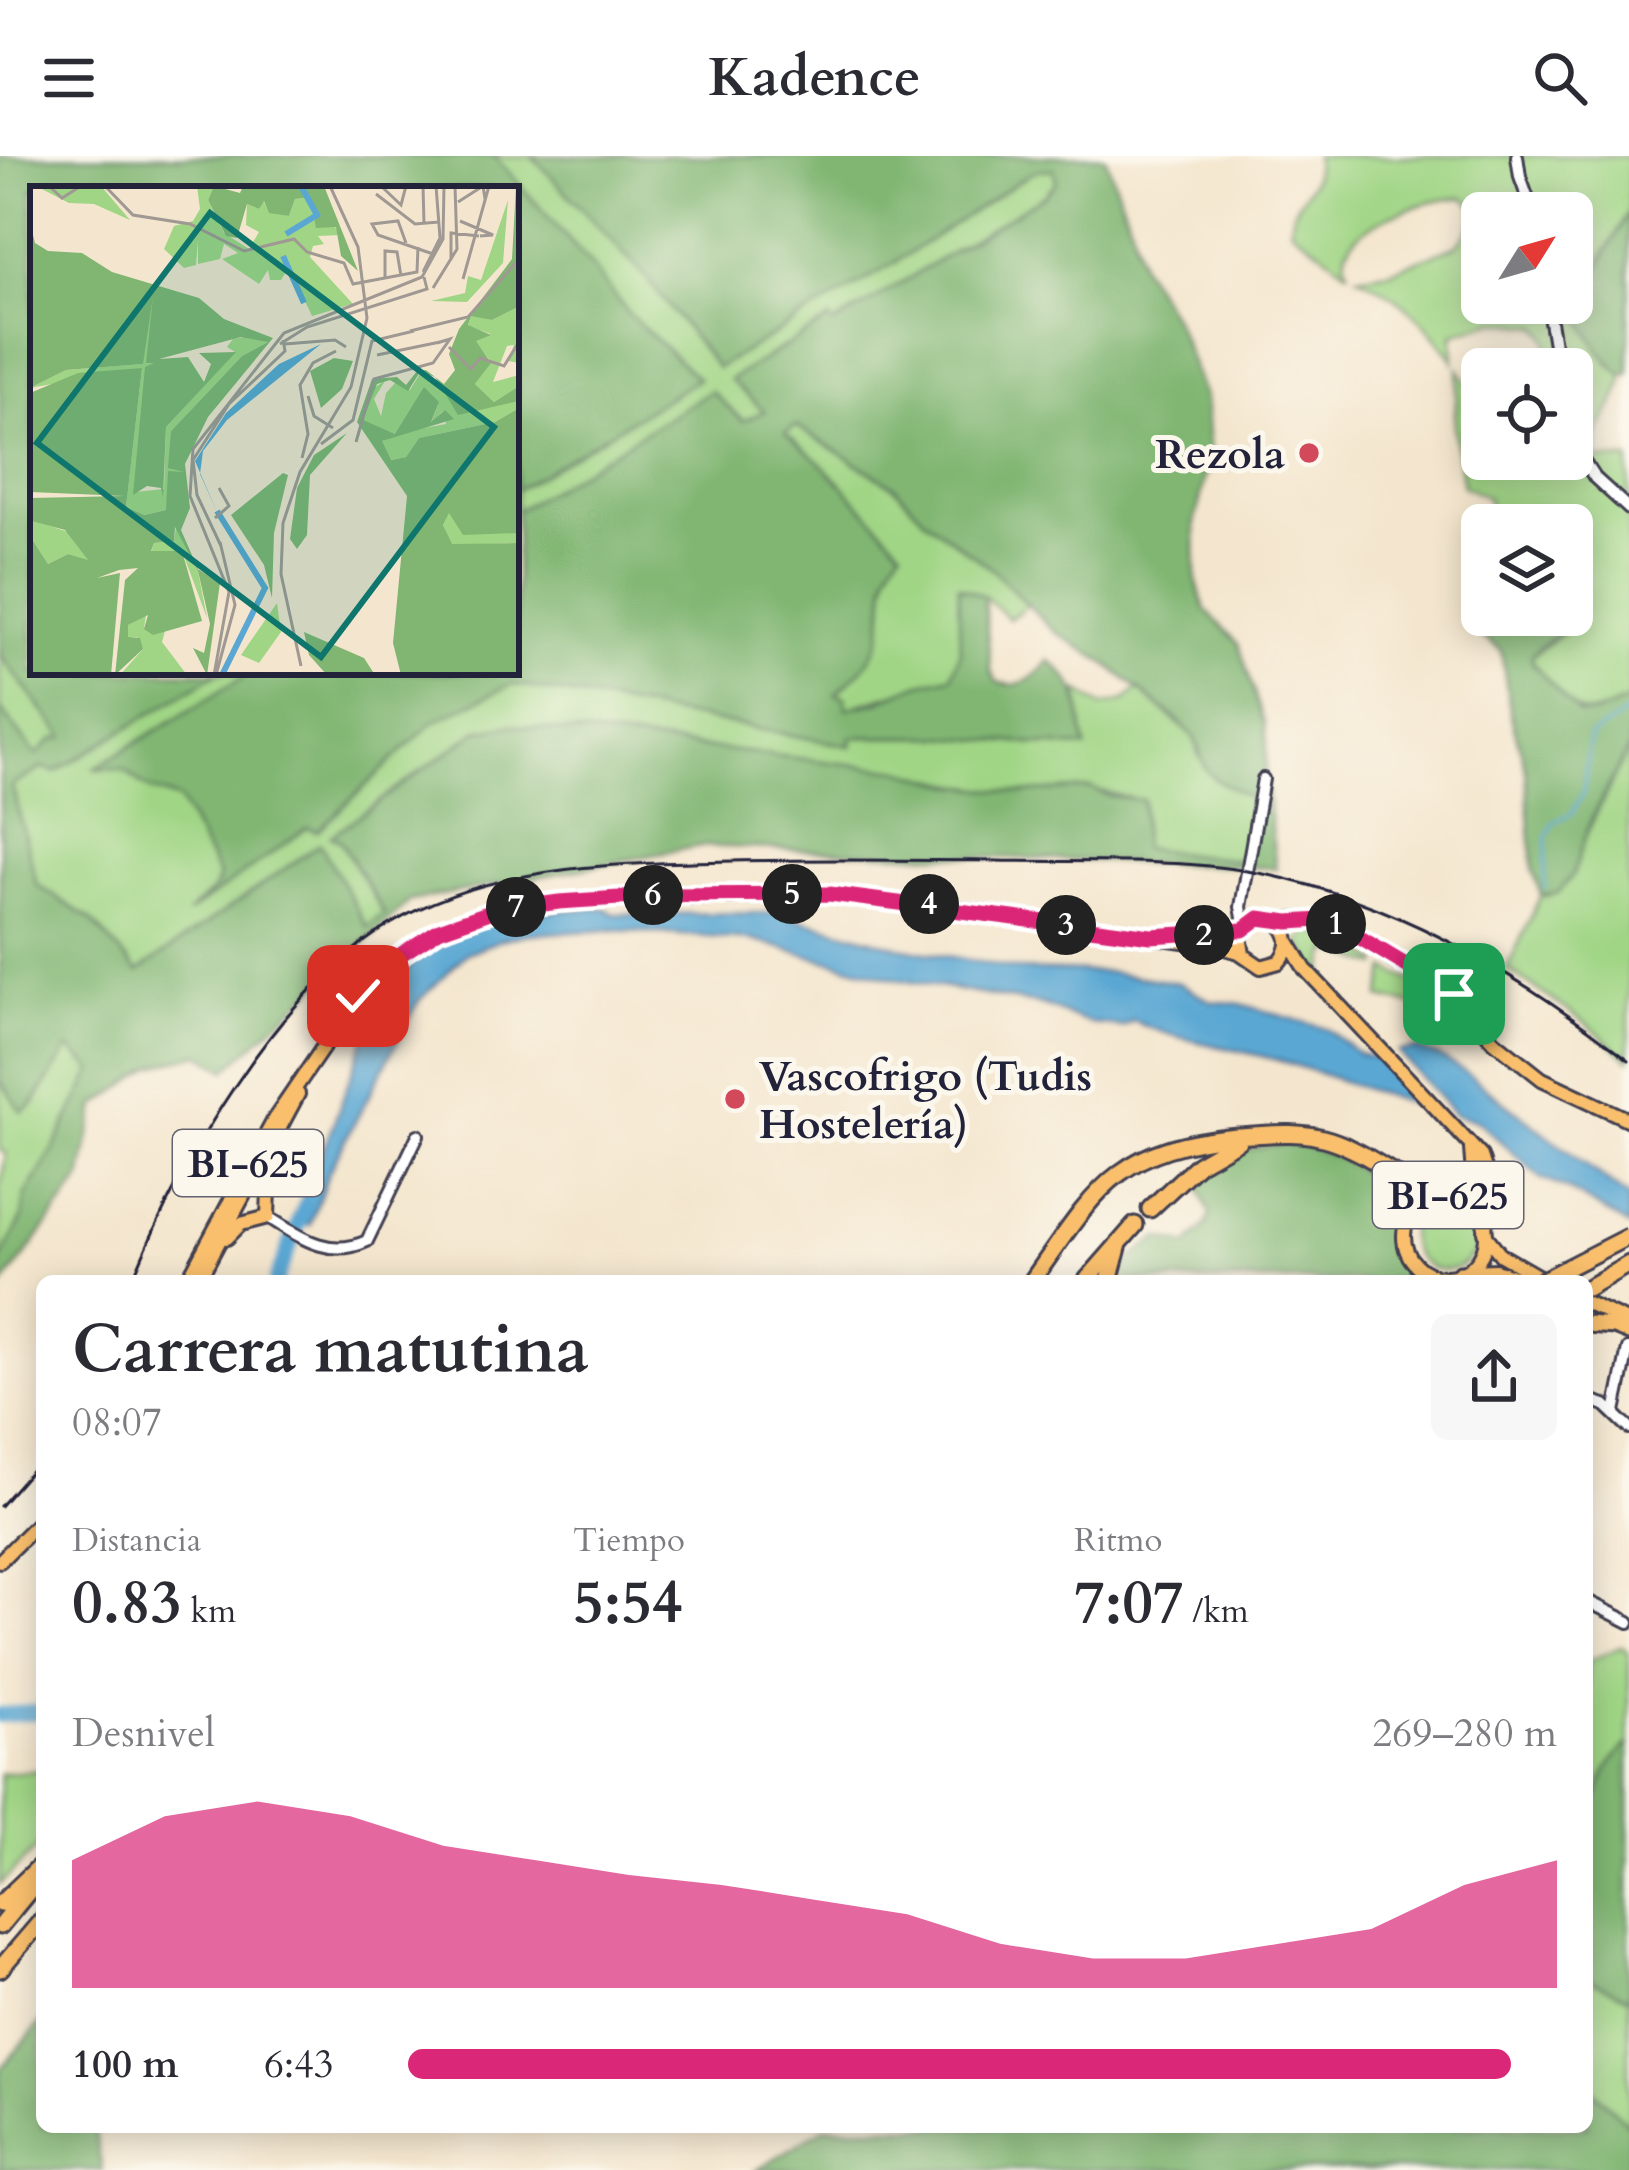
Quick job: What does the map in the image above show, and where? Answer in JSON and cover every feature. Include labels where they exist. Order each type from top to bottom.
[{"type":"highway","points":[[1035,1275],[1088,1202],[1129,1164],[1180,1144],[1285,1132],[1325,1139],[1440,1195]]},
{"type":"highway","points":[[1150,1209],[1198,1164],[1252,1135]]},
{"type":"highway","points":[[1378,1166],[1408,1217]]},
{"type":"highway","points":[[1091,1275],[1132,1228],[1114,1255],[1109,1275]]},
{"type":"highway","points":[[1555,1275],[1629,1236]]},
{"type":"highway","points":[[1593,1285],[1629,1264]]},
{"type":"highway","points":[[1593,1327],[1626,1344]]},
{"type":"highway","points":[[0,1904],[36,1870]]},
{"type":"highway","points":[[0,1927],[36,1883]]},
{"type":"highway","points":[[0,1969],[36,1926]]},
{"type":"highway","points":[[0,1984],[23,1955],[36,1927]]},
{"type":"main road","name":"BI-625","points":[[190,1275],[274,1118],[358,996],[403,953],[457,922],[527,905],[665,895],[830,894],[1151,936],[1218,946],[1244,955]]},
{"type":"main road","points":[[1304,921],[1289,940],[1283,958],[1269,966],[1254,965],[1244,955],[1240,941],[1244,928],[1259,918],[1321,920],[1346,928],[1394,961],[1444,985],[1494,1041],[1542,1079],[1629,1120]]},
{"type":"main road","points":[[1276,921],[1289,940]]},
{"type":"main road","name":"BI-625","points":[[1151,936],[1244,928]]},
{"type":"main road","name":"BI-625","points":[[1289,940],[1304,969],[1487,1168],[1480,1257],[1461,1275]]},
{"type":"main road","name":"BI-625","points":[[1269,966],[1300,973],[1324,988]]},
{"type":"main road","points":[[204,1275],[319,1050]]},
{"type":"main road","points":[[262,1218],[268,1200],[267,1168],[300,1100],[302,1086]]},
{"type":"main road","points":[[199,1256],[241,1198],[274,1118]]},
{"type":"main road","name":"BI-625","points":[[1446,1275],[1431,1274],[1414,1264],[1403,1237],[1408,1217],[1419,1203],[1473,1175],[1474,1157],[1464,1138]]},
{"type":"main road","points":[[241,1198],[260,1193],[268,1200]]},
{"type":"main road","name":"BI-625","points":[[1440,1195],[1472,1205],[1502,1256],[1534,1275]]},
{"type":"main road","points":[[241,1198],[247,1214],[262,1218]]},
{"type":"main road","points":[[205,1275],[234,1229],[262,1218]]},
{"type":"main road","name":"BI-625","points":[[1466,1275],[1495,1270],[1509,1275]]},
{"type":"main road","points":[[1593,1306],[1629,1322]]},
{"type":"main road","points":[[0,1561],[36,1525]]},
{"type":"street","points":[[1517,156],[1525,192]]},
{"type":"street","points":[[1593,475],[1629,509]]},
{"type":"street","points":[[1244,928],[1242,896],[1263,779]]},
{"type":"street","points":[[1242,896],[1248,910],[1259,918]]},
{"type":"street","points":[[262,1218],[313,1243],[345,1250],[368,1241],[418,1135]]},
{"type":"street","points":[[1615,1412],[1626,1344]]},
{"type":"street","points":[[1593,1402],[1615,1412],[1629,1428]]},
{"type":"green space","points":[[0,156],[494,156],[628,313],[698,379],[519,488],[519,186],[30,186],[30,675],[214,675],[55,772],[42,768],[12,786],[37,885],[90,919],[138,972],[320,844],[367,927],[384,913],[340,840],[331,836],[477,731],[510,725],[900,770],[953,785],[1023,793],[1091,788],[1143,800],[1142,848],[1243,861],[1251,799],[1215,779],[1205,768],[1194,737],[1175,718],[1104,662],[1054,631],[993,570],[926,520],[894,486],[796,426],[785,433],[822,464],[902,549],[888,573],[875,650],[836,694],[845,697],[847,708],[952,676],[960,653],[958,586],[984,596],[991,671],[997,682],[1027,681],[1049,660],[1075,690],[1086,748],[941,737],[851,737],[851,746],[512,684],[433,722],[317,831],[307,828],[187,914],[215,888],[219,876],[179,800],[149,789],[122,770],[94,769],[247,675],[519,675],[519,509],[711,391],[743,421],[764,411],[730,380],[829,320],[833,325],[1044,195],[1056,182],[1054,169],[1028,175],[893,264],[717,368],[644,275],[532,156],[1105,156],[1141,265],[1175,321],[1205,399],[1210,456],[1195,523],[1196,580],[1205,609],[1238,643],[1264,723],[1276,868],[700,846],[410,901],[226,1070],[200,1054],[153,1066],[96,1106],[81,1180],[0,1290],[0,1261],[23,1217],[25,1197],[93,1070],[69,1048],[33,1104],[22,1112],[0,1080],[0,708],[36,755],[52,740],[64,737],[0,655]]},
{"type":"green space","points":[[494,156],[532,156],[644,275],[717,367],[893,264],[1028,175],[1054,169],[1056,183],[1044,195],[832,326],[830,320],[731,379],[765,411],[744,421],[711,392],[519,509],[519,488],[698,379],[628,313]]},
{"type":"green space","points":[[1315,156],[1629,156],[1629,212],[1593,275],[1593,192],[1461,192],[1461,198],[1407,209],[1366,229],[1352,241],[1345,256],[1349,272],[1291,229],[1294,210],[1313,178]]},
{"type":"green space","points":[[1629,212],[1629,374],[1623,375],[1608,361],[1585,325],[1593,324],[1593,278]]},
{"type":"green space","points":[[1461,240],[1461,324],[1485,324],[1453,334],[1454,361],[1412,311],[1358,276],[1390,271]]},
{"type":"green space","points":[[1593,316],[1607,362],[1623,375],[1596,447],[1597,459],[1629,460],[1629,700],[1596,712],[1572,707],[1531,657],[1557,636],[1593,636],[1593,504],[1489,504],[1487,497],[1463,486],[1462,480],[1593,480],[1593,348],[1550,348],[1538,326],[1521,324],[1593,324]]},
{"type":"green space","points":[[1459,369],[1461,372],[1461,473],[1454,428]]},
{"type":"green space","points":[[796,426],[894,487],[926,520],[993,570],[1028,605],[1009,619],[984,596],[959,586],[960,652],[952,676],[846,708],[835,695],[878,641],[891,562],[784,433]]},
{"type":"green space","points":[[1482,636],[1554,636],[1531,657],[1579,714],[1595,714],[1629,700],[1629,747],[1590,822],[1573,875],[1558,893],[1541,895],[1533,871],[1526,770],[1511,716],[1501,650]]},
{"type":"green space","points":[[0,655],[65,737],[52,740],[36,756],[0,708]]},
{"type":"green space","points":[[214,675],[247,675],[96,767],[119,767],[151,790],[179,800],[219,876],[216,888],[199,905],[307,827],[318,831],[433,722],[512,684],[850,746],[850,737],[941,737],[1085,748],[1078,691],[1102,706],[1125,701],[1138,689],[1194,737],[1198,754],[1215,779],[1251,799],[1243,861],[1142,848],[1142,801],[1088,789],[1000,791],[854,765],[332,837],[339,839],[384,914],[366,928],[320,844],[138,972],[90,919],[37,885],[12,786],[43,768],[55,771]]},
{"type":"green space","points":[[1629,747],[1629,1059],[1507,969],[1541,895],[1548,896],[1581,845]]},
{"type":"green space","points":[[1307,933],[1344,937],[1379,966],[1329,950],[1322,977],[1300,942]]},
{"type":"green space","points":[[1387,969],[1450,999],[1463,1016],[1380,998]]},
{"type":"green space","points":[[69,1047],[94,1070],[25,1197],[23,1217],[0,1261],[0,1189],[6,1153],[0,1150],[0,1080],[21,1111],[34,1104]]},
{"type":"green space","points":[[1285,1144],[1335,1157],[1364,1174],[1395,1214],[1394,1254],[1412,1275],[1120,1275],[1129,1261],[1159,1238],[1188,1245],[1210,1215],[1199,1187],[1205,1175],[1223,1159]]},
{"type":"green space","points":[[1444,1202],[1468,1212],[1478,1236],[1468,1260],[1444,1270],[1420,1260],[1410,1236],[1420,1212]]},
{"type":"green space","points":[[1621,1647],[1626,1650],[1629,1745],[1621,1750],[1593,1827],[1593,1659]]},
{"type":"green space","points":[[1629,1745],[1629,1998],[1593,1981],[1593,1817],[1612,1761]]},
{"type":"green space","points":[[36,1771],[36,1849],[0,1884],[0,1774]]},
{"type":"green space","points":[[1593,1981],[1629,1998],[1629,2124],[1593,2091]]},
{"type":"green space","points":[[36,2028],[36,2133],[95,2133],[102,2170],[0,2170],[0,2070]]},
{"type":"green space","points":[[1593,2091],[1629,2124],[1629,2170],[756,2170],[816,2133],[1593,2133]]},
{"type":"water","points":[[605,908],[614,914],[778,913],[900,947],[1021,970],[1106,972],[1180,983],[1211,1001],[1241,1004],[1327,1029],[1359,1054],[1379,1059],[1417,1105],[1133,1021],[1123,1027],[1091,1024],[1042,1005],[895,979],[752,940],[614,930],[528,934],[467,953],[418,1002],[328,1173],[310,1225],[293,1218],[374,1020],[405,971],[453,934],[486,920]]},
{"type":"water","points":[[1416,1049],[1467,1073],[1629,1198],[1629,1226],[1542,1179],[1478,1121],[1455,1115],[1398,1052]]},
{"type":"waterway","points":[[1544,889],[1547,836],[1554,822],[1572,813],[1583,793],[1590,736],[1629,711]]},
{"type":"waterway","points":[[278,1275],[306,1204]]},
{"type":"waterway","points":[[0,1715],[36,1712]]},
{"type":"railway","points":[[135,1275],[205,1134],[236,1084],[308,992],[389,925],[429,905],[470,889],[556,871],[645,864],[865,860],[1142,862],[1251,872],[1333,893],[1424,929],[1550,1002],[1629,1060]]},
{"type":"railway","points":[[0,1506],[36,1465]]},
{"type":"place","name":"Rezola","points":[[1309,453]]},
{"type":"place","name":"Vascofrigo (Tudis Hostelería)","points":[[735,1099]]},
{"type":"route","points":[[358,996],[416,944],[457,922],[493,911],[665,895],[830,894],[1151,936],[1243,930],[1259,918],[1329,921],[1454,994]]}]
